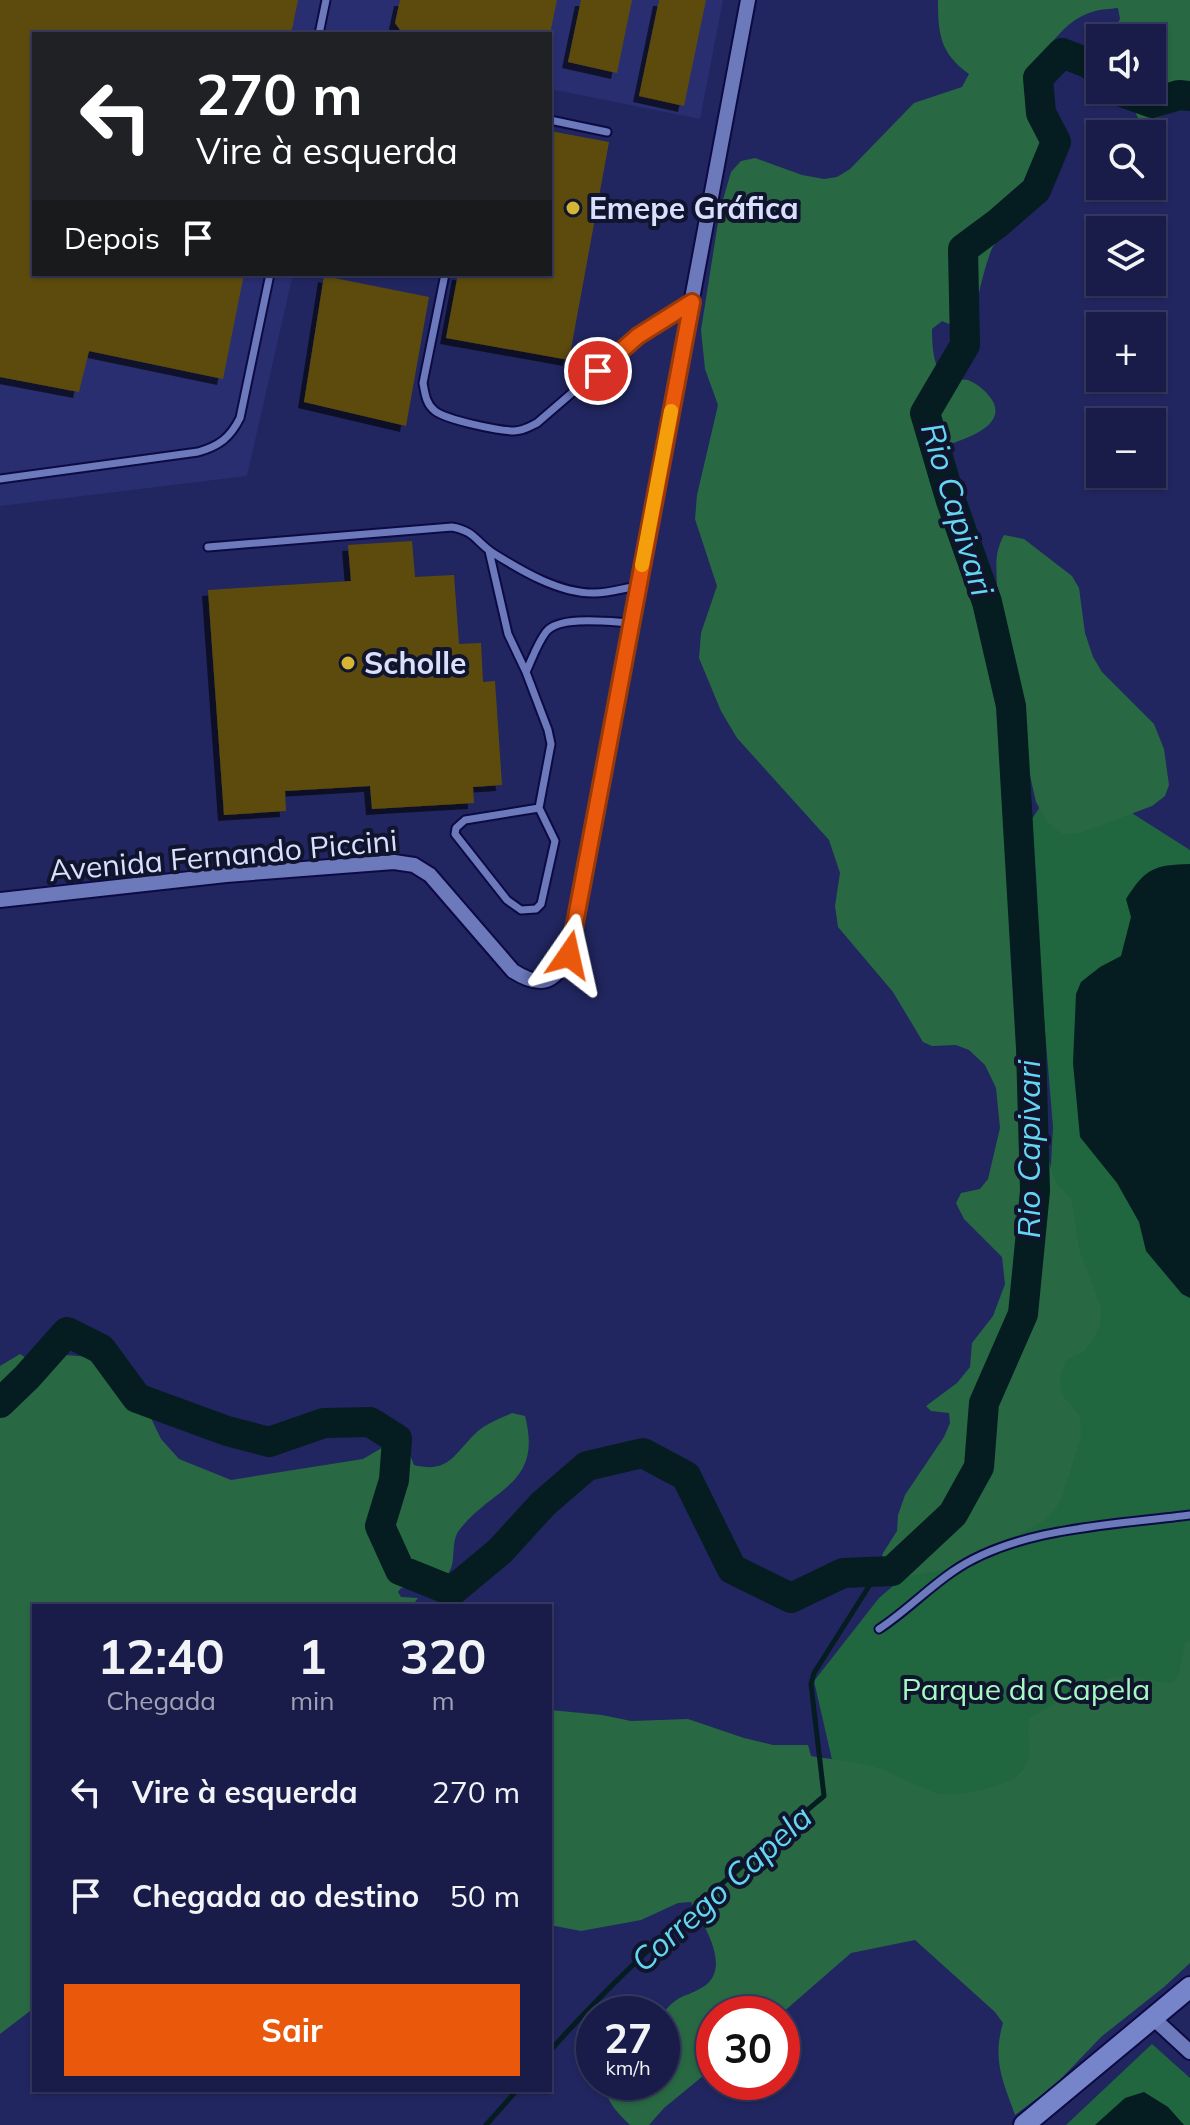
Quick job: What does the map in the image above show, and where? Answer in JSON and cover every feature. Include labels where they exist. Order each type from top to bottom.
[{"type":"street","name":"Avenida Fernando Piccini","points":[[0,900],[226,875],[394,862],[414,865],[430,875],[513,971],[529,981],[545,981],[560,973],[569,955],[748,0]]},
{"type":"street","points":[[1024,2125],[1189,1990]]},
{"type":"street","points":[[1153,2018],[1190,2052]]},
{"type":"lane","points":[[319,32],[326,0]]},
{"type":"lane","points":[[552,120],[607,132]]},
{"type":"lane","points":[[0,479],[198,452],[217,446],[232,434],[240,418],[270,276]]},
{"type":"lane","points":[[445,276],[423,383],[426,400],[436,412],[451,418],[511,431],[524,430],[537,423],[638,336],[692,302]]},
{"type":"lane","points":[[208,547],[452,527],[474,534],[489,551],[552,584],[574,591],[596,593],[638,586]]},
{"type":"lane","points":[[489,551],[508,634],[526,672],[551,744],[539,808],[553,833],[554,849],[541,904],[536,909],[521,910],[507,900],[457,839],[456,828],[465,820],[539,808]]},
{"type":"lane","points":[[526,672],[547,630],[554,626],[571,622],[631,623]]},
{"type":"lane","points":[[879,1629],[906,1611],[952,1571],[980,1556],[1018,1542],[1054,1533],[1190,1515]]},
{"type":"shaded area","points":[[0,0],[723,0],[700,119],[552,89],[552,32],[32,32],[32,276],[293,276],[247,476],[0,506]]},
{"type":"shaded area","points":[[1190,864],[1190,1298],[1182,1294],[1146,1251],[1139,1222],[1117,1183],[1080,1137],[1073,1063],[1076,994],[1081,982],[1121,956],[1131,917],[1126,899],[1152,870]]},
{"type":"shaded area","points":[[1144,2092],[1168,2107],[1184,2125],[1095,2125],[1125,2098]]},
{"type":"green space","points":[[938,0],[1190,0],[1190,106],[1150,120],[1138,118],[1132,104],[1166,104],[1166,24],[1117,24],[1120,19],[1118,8],[1095,11],[1065,28],[1050,45],[1034,73],[1055,145],[1052,178],[1031,212],[994,245],[970,329],[963,330],[942,321],[932,329],[934,355],[940,373],[953,380],[968,380],[982,388],[992,400],[995,410],[993,419],[977,433],[934,449],[928,473],[936,495],[971,544],[992,608],[997,590],[997,555],[1004,535],[1024,539],[1072,576],[1079,588],[1085,633],[1093,657],[1102,672],[1154,724],[1164,749],[1169,785],[1165,796],[1152,806],[1083,832],[1063,834],[1047,822],[1036,802],[1023,745],[1018,857],[1019,931],[1032,1015],[1036,1107],[1052,1173],[1058,1185],[1071,1198],[1079,1249],[1101,1308],[1100,1325],[1092,1341],[1084,1351],[1066,1360],[1060,1376],[1062,1395],[1080,1416],[1081,1436],[1063,1494],[1055,1510],[1042,1522],[956,1567],[875,1583],[883,1553],[897,1531],[898,1515],[905,1495],[950,1423],[949,1413],[931,1411],[926,1406],[957,1383],[970,1367],[972,1343],[993,1316],[1005,1284],[1002,1257],[964,1219],[956,1203],[961,1193],[980,1189],[988,1179],[1000,1128],[996,1088],[985,1065],[969,1050],[956,1045],[932,1046],[923,1042],[893,992],[838,927],[835,906],[840,873],[829,840],[737,738],[721,711],[699,658],[701,633],[717,586],[695,519],[697,495],[718,405],[705,369],[701,330],[720,210],[731,172],[741,161],[755,158],[802,175],[824,179],[837,177],[850,169],[914,103],[962,87],[969,74],[946,50],[939,23]]},
{"type":"green space","name":"Parque da Capela","points":[[1064,770],[1190,850],[1190,1957],[833,1764],[814,1681],[879,1598],[982,1510],[1043,1311],[1053,1127],[1028,825]]},
{"type":"green space","points":[[20,1354],[26,1358],[51,1354],[106,1358],[131,1367],[144,1388],[149,1414],[161,1439],[179,1459],[231,1480],[363,1459],[385,1446],[405,1426],[408,1450],[414,1465],[426,1467],[444,1464],[482,1428],[512,1413],[525,1416],[529,1439],[527,1457],[512,1483],[460,1529],[447,1575],[432,1584],[401,1588],[398,1592],[401,1597],[418,1598],[414,1604],[32,1604],[32,2010],[0,2034],[0,1366]]},
{"type":"green space","points":[[1190,1641],[1190,1963],[1101,2037],[1055,2085],[1015,2115],[999,2059],[1003,2023],[995,2012],[915,1940],[851,1953],[800,1997],[696,1996],[696,2082],[680,2095],[680,1998],[712,1979],[716,1958],[708,1934],[691,1902],[678,1903],[641,1920],[581,1931],[552,1925],[552,1710],[631,1721],[688,1719],[773,1745],[808,1745],[811,1756],[870,1766],[933,1792],[960,1794],[997,1786],[1022,1771],[1029,1755],[1030,1718],[1078,1691],[1116,1677],[1173,1682],[1179,1674],[1185,1643]]},
{"type":"green space","points":[[1152,2044],[1190,2078],[1190,2125],[1066,2125]]},
{"type":"green space","points":[[674,2100],[649,2125],[630,2125],[609,2101]]},
{"type":"building","points":[[0,0],[298,0],[291,32],[32,32],[32,276],[244,276],[223,379],[89,351],[79,392],[0,377]]},
{"type":"building","points":[[400,0],[557,0],[550,32],[402,32],[395,23]]},
{"type":"building","points":[[581,0],[632,0],[617,73],[568,62]]},
{"type":"building","points":[[659,0],[706,0],[684,106],[639,96]]},
{"type":"building","name":"Emepe Gráfica","points":[[552,131],[609,142],[569,360],[446,338],[458,276],[552,276]]},
{"type":"building","points":[[324,276],[429,297],[406,426],[304,402]]},
{"type":"building","name":"Scholle","points":[[412,541],[415,577],[454,575],[459,644],[481,643],[483,682],[495,681],[502,785],[473,787],[474,803],[372,809],[370,786],[285,791],[286,811],[224,815],[208,590],[351,581],[348,545]]},
{"type":"waterway","name":"Rio Capivari","points":[[0,1403],[67,1332],[101,1349],[137,1398],[227,1431],[269,1442],[324,1423],[370,1422],[397,1439],[394,1480],[380,1526],[400,1570],[452,1591],[500,1551],[543,1504],[587,1466],[643,1453],[686,1476],[732,1569],[791,1598],[843,1573],[892,1571],[953,1514],[979,1467],[984,1403],[1023,1314],[1035,1191],[1031,1048],[1011,706],[987,602],[951,501],[925,413],[965,345],[963,249],[1036,190],[1056,142],[1041,113],[1038,78],[1062,53],[1086,62]]},
{"type":"waterway","name":"Rio Capivari","points":[[1166,99],[1190,96]]},
{"type":"waterway","name":"Corrego Capela","points":[[552,2049],[647,1951],[824,1796],[811,1684],[814,1673],[878,1572]]},
{"type":"waterway","name":"Corrego Capela","points":[[486,2125],[515,2092]]},
{"type":"slow traffic","points":[[642,565],[671,411]]},
{"type":"place","name":"Emepe Gráfica","points":[[573,208]]},
{"type":"place","name":"Scholle","points":[[348,663]]},
{"type":"route","points":[[569,955],[692,302],[638,336],[598,371]]}]
